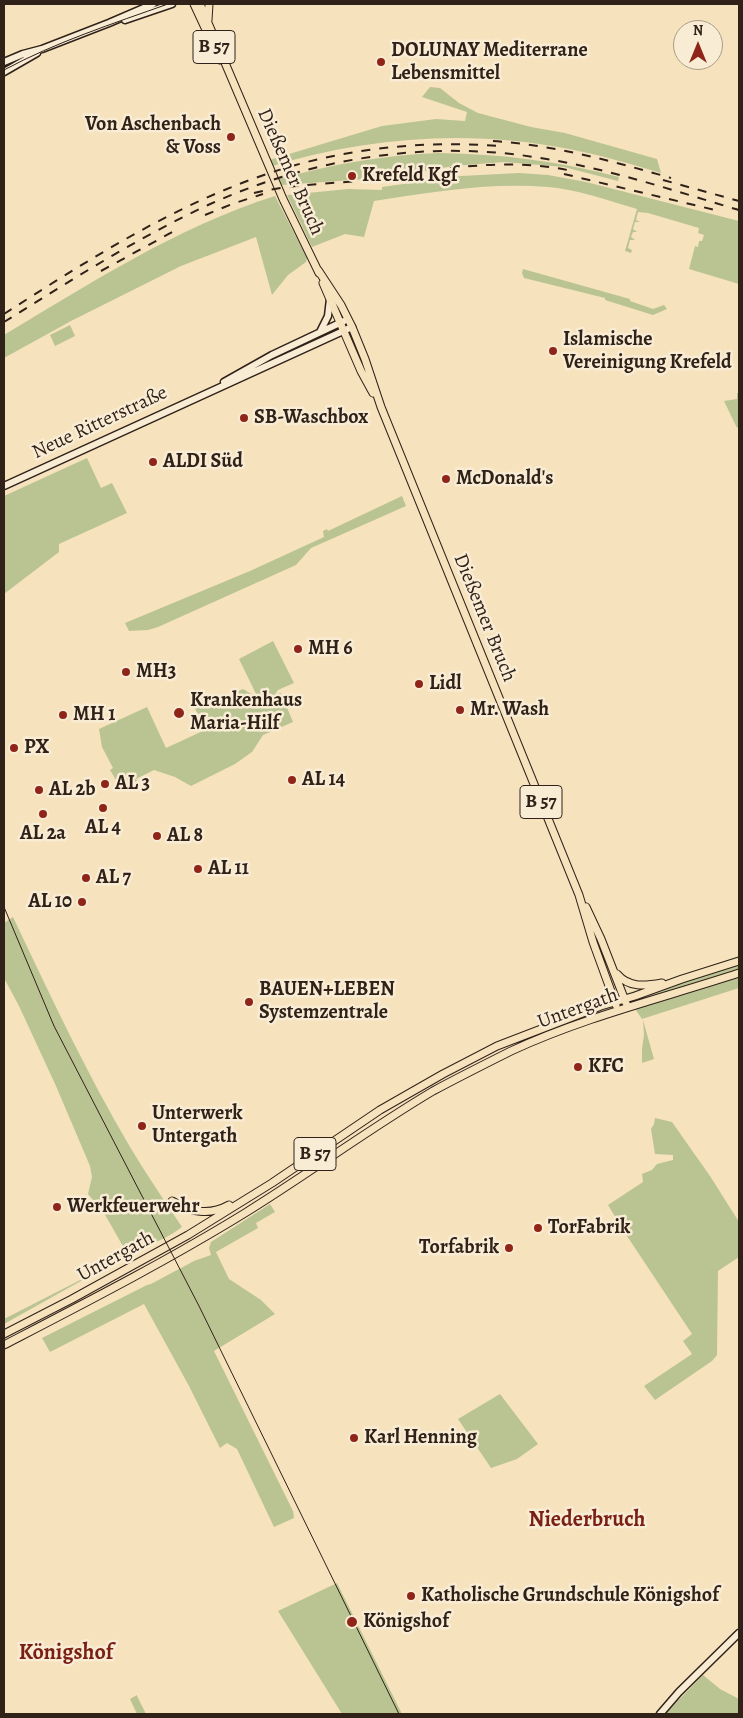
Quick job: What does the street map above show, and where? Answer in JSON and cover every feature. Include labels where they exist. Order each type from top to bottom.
[{"type":"main road","points":[[4,62],[109,24],[153,4]]},
{"type":"main road","points":[[109,24],[130,19],[172,4]]},
{"type":"main road","name":"Dießemer Bruch","points":[[196,4],[208,23],[230,71],[234,86]]},
{"type":"main road","name":"Dießemer Bruch","points":[[196,4],[283,199],[330,298],[348,328],[361,371],[381,407],[578,894],[618,1012]]},
{"type":"main road","points":[[208,23],[209,4]]},
{"type":"main road","points":[[4,72],[42,49]]},
{"type":"main road","name":"Dießemer Bruch","points":[[318,270],[342,305],[345,321]]},
{"type":"main road","points":[[320,332],[328,316],[330,298]]},
{"type":"main road","name":"Neue Ritterstraße","points":[[210,390],[245,369],[345,321]]},
{"type":"main road","name":"Neue Ritterstraße","points":[[4,486],[348,328]]},
{"type":"main road","name":"Dießemer Bruch","points":[[578,894],[596,926],[628,1008]]},
{"type":"main road","name":"Untergath","points":[[4,1334],[159,1252],[272,1183],[380,1110],[497,1046],[561,1020],[739,961]]},
{"type":"main road","name":"Untergath","points":[[615,972],[622,979],[635,985],[650,985],[682,979]]},
{"type":"main road","name":"Untergath","points":[[4,1345],[140,1274],[204,1238],[434,1091],[513,1050],[628,1008],[739,973]]},
{"type":"main road","name":"Untergath","points":[[434,1091],[443,1074]]},
{"type":"main road","points":[[172,1201],[191,1210],[215,1211],[272,1183]]},
{"type":"main road","points":[[660,1714],[739,1633]]},
{"type":"green space","points":[[430,87],[440,88],[459,103],[478,113],[531,127],[565,133],[657,159],[661,173],[569,149],[493,139],[418,139],[343,149],[269,167],[266,161],[382,126],[436,119],[465,121],[467,112],[422,97]]},
{"type":"green space","points":[[439,153],[530,159],[619,177],[618,181],[564,167],[504,162],[454,166],[379,178],[282,185],[279,179],[358,161]]},
{"type":"green space","points":[[519,173],[548,175],[586,182],[739,221],[739,284],[689,269],[695,246],[698,247],[699,241],[702,241],[704,235],[698,233],[699,228],[648,213],[638,212],[636,220],[640,222],[635,222],[633,229],[637,232],[633,232],[631,237],[635,240],[630,240],[628,248],[632,250],[631,253],[625,251],[637,209],[570,190],[526,186],[483,187],[439,191],[374,201],[364,237],[345,234],[312,247],[287,195],[348,189],[382,190],[382,187],[461,176]]},
{"type":"green space","points":[[275,196],[307,258],[306,262],[288,275],[272,295],[256,237],[181,266],[71,321],[4,358],[4,335],[69,296],[135,258],[204,223]]},
{"type":"green space","points":[[523,269],[630,299],[630,301],[653,309],[664,305],[667,309],[653,315],[605,300],[605,298],[524,278]]},
{"type":"green space","points":[[70,325],[75,336],[55,346],[50,335]]},
{"type":"green space","points":[[737,393],[739,393],[739,426],[737,428],[724,401],[737,399]]},
{"type":"green space","points":[[87,458],[101,488],[112,483],[127,513],[59,544],[59,552],[4,594],[4,496]]},
{"type":"green space","points":[[402,496],[406,506],[311,548],[296,565],[158,627],[148,630],[129,631],[125,623],[250,571],[324,537],[323,531],[327,529],[328,531]]},
{"type":"green space","points":[[273,641],[294,683],[278,690],[275,694],[281,693],[293,722],[263,735],[252,752],[235,764],[191,786],[175,777],[154,770],[136,779],[137,781],[122,790],[110,770],[113,768],[102,747],[99,729],[147,707],[166,748],[205,730],[191,700],[205,694],[210,704],[243,689],[258,698],[239,659]]},
{"type":"green space","points":[[13,917],[98,1090],[136,1157],[182,1227],[165,1238],[147,1244],[4,1324],[4,1319],[94,1273],[123,1252],[124,1248],[104,1213],[88,1194],[92,1177],[90,1166],[56,1086],[4,978],[4,923]]},
{"type":"green space","points":[[739,956],[739,988],[642,1019],[625,994]]},
{"type":"green space","points":[[643,1020],[654,1059],[642,1063],[644,1035]]},
{"type":"green space","points":[[655,1118],[672,1122],[710,1176],[739,1222],[739,1257],[718,1271],[717,1355],[712,1361],[655,1400],[644,1386],[692,1354],[683,1341],[692,1334],[608,1205],[643,1182],[642,1174],[652,1170],[657,1164],[673,1160],[673,1155],[655,1154],[651,1129]]},
{"type":"green space","points":[[270,1204],[275,1212],[256,1223],[258,1228],[216,1252],[229,1279],[261,1300],[275,1314],[214,1351],[293,1511],[294,1518],[274,1527],[237,1449],[227,1443],[220,1448],[189,1386],[144,1304],[50,1352],[42,1338],[194,1261],[211,1255],[209,1248],[211,1242]]},
{"type":"green space","points":[[500,1394],[538,1444],[517,1459],[491,1468],[458,1419]]},
{"type":"green space","points":[[337,1583],[402,1714],[342,1714],[278,1611]]},
{"type":"green space","points":[[703,1675],[720,1689],[739,1699],[739,1714],[665,1714]]},
{"type":"green space","points":[[137,1695],[146,1714],[137,1714],[130,1699]]},
{"type":"tram line","points":[[4,70],[64,42],[168,4]]},
{"type":"tram line","points":[[4,907],[54,1026],[199,1306],[399,1714]]},
{"type":"railway","points":[[493,141],[561,150],[671,178]]},
{"type":"railway","points":[[4,314],[65,275],[161,220],[227,189],[261,176],[319,159],[379,149],[439,144],[500,146]]},
{"type":"railway","points":[[4,322],[130,246],[208,205],[246,189],[286,176],[368,157],[451,151],[493,152],[534,157],[612,173],[739,210]]},
{"type":"railway","points":[[254,193],[285,187],[379,179],[470,166],[504,164],[572,171]]},
{"type":"railway","points":[[564,174],[715,210]]},
{"type":"railway","points":[[663,180],[739,201]]},
{"type":"railway","points":[[205,215],[263,194]]},
{"type":"railway","points":[[101,271],[176,230]]},
{"type":"place","name":"DOLUNAY Mediterrane Lebensmittel","points":[[381,62]]},
{"type":"place","name":"Von Aschenbach & Voss","points":[[231,137]]},
{"type":"place","name":"Krefeld Kgf","points":[[352,176]]},
{"type":"place","name":"Islamische Vereinigung Krefeld","points":[[553,351]]},
{"type":"place","name":"SB-Waschbox","points":[[244,418]]},
{"type":"place","name":"ALDI Süd","points":[[153,462]]},
{"type":"place","name":"McDonald's","points":[[446,479]]},
{"type":"place","name":"MH 6","points":[[298,649]]},
{"type":"place","name":"MH3","points":[[126,672]]},
{"type":"place","name":"Lidl","points":[[419,684]]},
{"type":"place","name":"Mr. Wash","points":[[460,710]]},
{"type":"place","name":"Krankenhaus Maria-Hilf","points":[[179,713]]},
{"type":"place","name":"MH 1","points":[[63,715]]},
{"type":"place","name":"PX","points":[[14,748]]},
{"type":"place","name":"AL 14","points":[[292,780]]},
{"type":"place","name":"AL 3","points":[[105,784]]},
{"type":"place","name":"AL 2b","points":[[39,790]]},
{"type":"place","name":"AL 4","points":[[103,808]]},
{"type":"place","name":"AL 2a","points":[[43,814]]},
{"type":"place","name":"AL 8","points":[[157,836]]},
{"type":"place","name":"AL 11","points":[[198,869]]},
{"type":"place","name":"AL 7","points":[[86,878]]},
{"type":"place","name":"AL 10","points":[[82,902]]},
{"type":"place","name":"BAUEN+LEBEN Systemzentrale","points":[[249,1002]]},
{"type":"place","name":"KFC","points":[[578,1067]]},
{"type":"place","name":"Unterwerk Untergath","points":[[142,1126]]},
{"type":"place","name":"Werkfeuerwehr","points":[[57,1207]]},
{"type":"place","name":"TorFabrik","points":[[538,1228]]},
{"type":"place","name":"Torfabrik","points":[[509,1248]]},
{"type":"place","name":"Karl Henning","points":[[354,1438]]},
{"type":"place","name":"Katholische Grundschule Königshof","points":[[411,1596]]},
{"type":"place","name":"Königshof","points":[[352,1622]]},
{"type":"district","name":"Niederbruch","points":[[587,1521]]},
{"type":"district","name":"Königshof","points":[[66,1654]]}]
